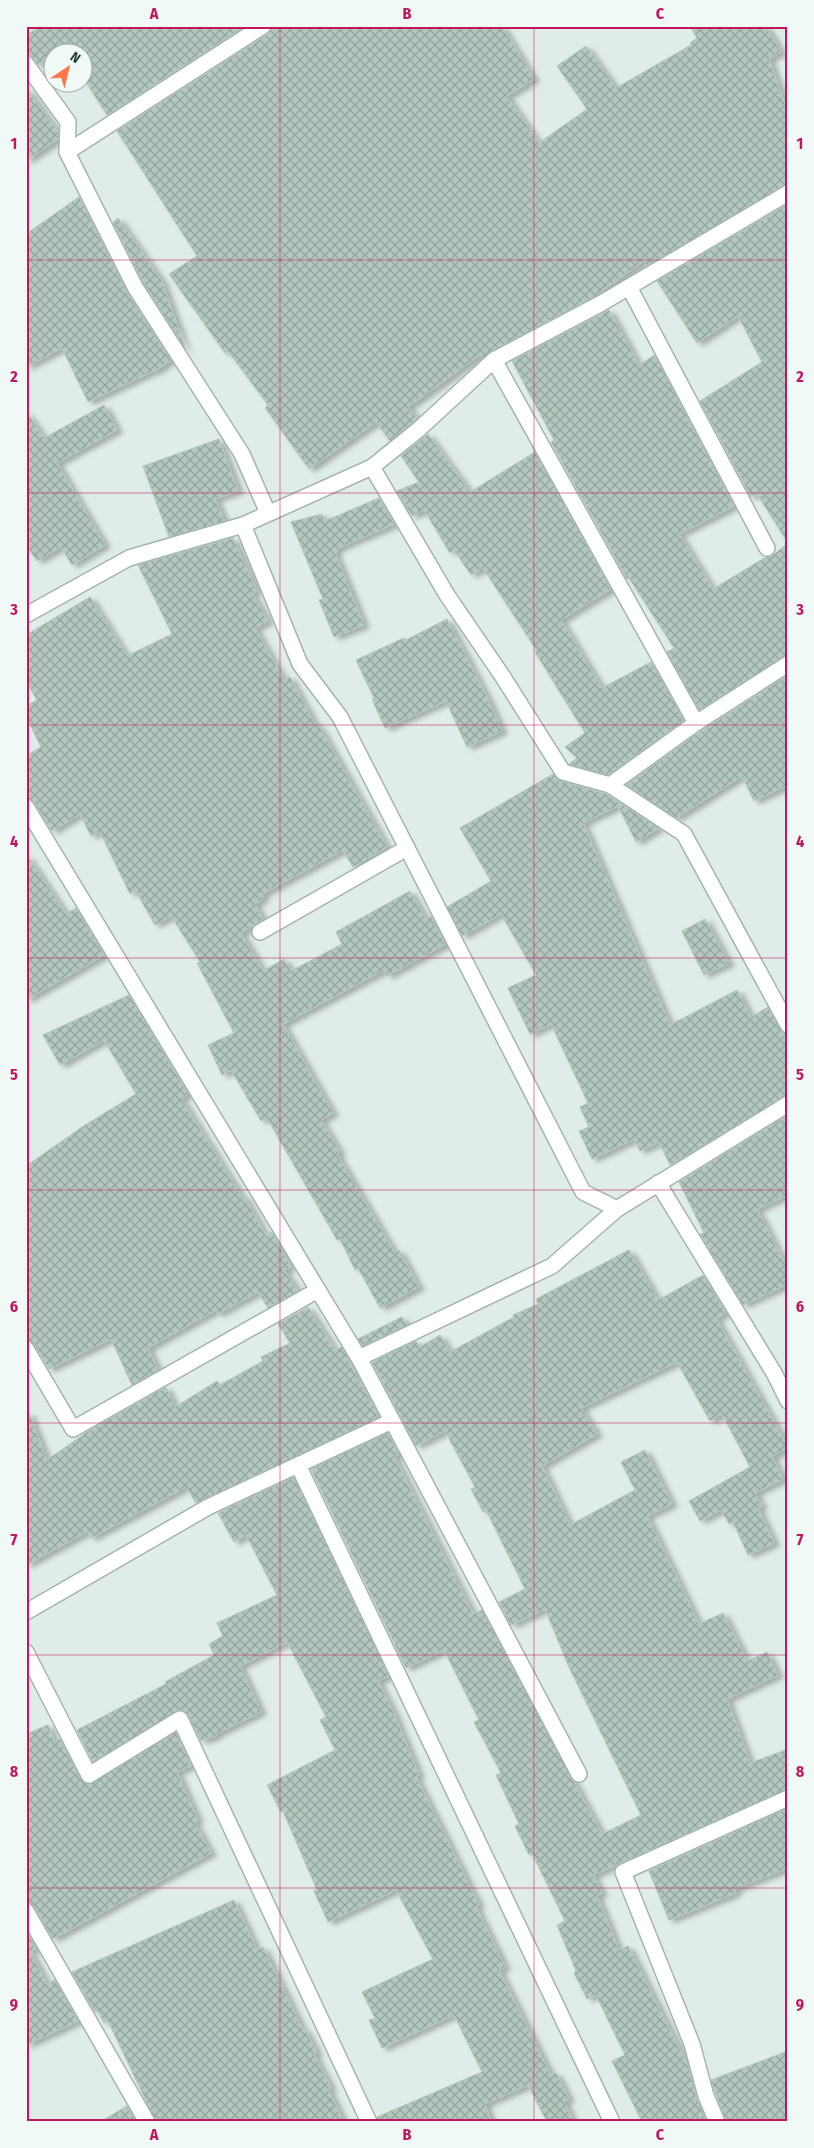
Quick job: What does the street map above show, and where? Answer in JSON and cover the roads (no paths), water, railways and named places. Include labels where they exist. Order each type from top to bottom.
[{"type":"street","points":[[66,152],[263,26]]},
{"type":"street","points":[[26,64],[68,122],[66,152],[135,287],[242,454],[268,513]]},
{"type":"street","points":[[26,615],[129,558],[243,525],[372,466],[418,430],[494,360],[629,287],[788,193]]},
{"type":"street","points":[[629,287],[767,548]]},
{"type":"street","points":[[494,360],[696,723]]},
{"type":"street","points":[[372,466],[447,595],[563,772],[610,785],[684,834],[788,1026]]},
{"type":"street","points":[[243,525],[300,664],[340,717],[583,1192],[617,1209]]},
{"type":"street","points":[[610,785],[696,723],[788,664]]},
{"type":"street","points":[[26,807],[359,1358],[579,1774]]},
{"type":"street","points":[[260,932],[406,848]]},
{"type":"street","points":[[359,1358],[552,1266],[617,1209],[788,1104]]},
{"type":"street","points":[[658,1183],[774,1373],[788,1401]]},
{"type":"street","points":[[26,1348],[74,1429],[318,1290]]},
{"type":"street","points":[[26,1612],[208,1507],[392,1421]]},
{"type":"street","points":[[298,1465],[612,2122]]},
{"type":"street","points":[[26,1652],[89,1775],[180,1719],[369,2122]]},
{"type":"street","points":[[717,2122],[706,2096],[692,2044],[623,1872],[788,1798]]},
{"type":"street","points":[[26,1911],[147,2122]]}]
